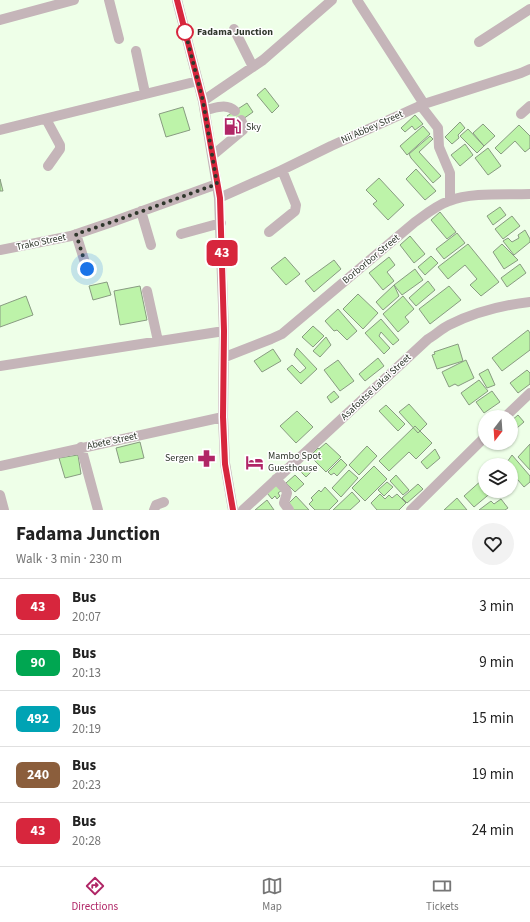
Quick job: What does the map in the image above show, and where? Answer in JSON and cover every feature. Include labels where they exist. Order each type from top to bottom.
[{"type":"street","points":[[0,20],[74,0]]},
{"type":"street","points":[[109,0],[119,39]]},
{"type":"street","points":[[177,0],[204,106],[220,198],[225,357],[223,417],[225,464],[233,510]]},
{"type":"street","points":[[204,106],[253,67],[332,0]]},
{"type":"street","points":[[357,0],[422,105],[438,128],[439,147],[450,172],[450,200]]},
{"type":"street","points":[[479,42],[530,9]]},
{"type":"street","points":[[234,29],[253,67]]},
{"type":"street","points":[[136,51],[145,93]]},
{"type":"street","name":"Nii Abbey Street","points":[[220,198],[422,105],[530,69]]},
{"type":"street","points":[[0,130],[198,81]]},
{"type":"street","points":[[204,106],[226,106],[231,107],[235,111]]},
{"type":"street","points":[[521,114],[530,106]]},
{"type":"street","points":[[46,119],[60,145],[60,149],[48,166]]},
{"type":"street","points":[[213,155],[243,130],[244,127],[241,120]]},
{"type":"street","points":[[269,232],[295,211],[296,208],[282,170]]},
{"type":"street","name":"Trako Street","points":[[0,250],[76,234],[217,184]]},
{"type":"street","name":"Borborbor Street","points":[[225,357],[282,334],[415,222],[435,208],[450,200],[468,196],[530,194]]},
{"type":"street","points":[[141,211],[151,245]]},
{"type":"street","points":[[181,234],[220,223]]},
{"type":"street","points":[[76,234],[87,269]]},
{"type":"street","points":[[147,291],[158,342]]},
{"type":"street","name":"Asafoatse Lakai Street","points":[[243,510],[428,339],[448,326],[479,313],[530,302]]},
{"type":"street","points":[[0,366],[224,331]]},
{"type":"street","points":[[512,410],[530,393]]},
{"type":"street","name":"Abete Street","points":[[0,466],[223,417]]},
{"type":"street","points":[[411,510],[478,444]]},
{"type":"street","points":[[81,447],[98,510]]},
{"type":"street","points":[[276,479],[286,490],[284,503],[289,510]]},
{"type":"street","points":[[0,495],[4,510]]},
{"type":"street","points":[[154,510],[156,505],[164,502]]},
{"type":"building","points":[[265,88],[279,106],[272,113],[257,95]]},
{"type":"building","points":[[247,103],[253,112],[233,126],[227,116]]},
{"type":"building","points":[[183,107],[190,130],[166,137],[159,114]]},
{"type":"building","points":[[415,115],[423,124],[415,130],[412,126],[405,132],[401,128]]},
{"type":"building","points":[[460,122],[465,128],[458,135],[459,138],[452,144],[445,137]]},
{"type":"building","points":[[483,124],[495,136],[484,146],[473,133]]},
{"type":"building","points":[[519,125],[530,136],[530,148],[525,152],[515,141],[501,154],[495,148]]},
{"type":"building","points":[[423,126],[430,134],[407,155],[400,146]]},
{"type":"building","points":[[468,129],[484,146],[477,153],[460,136]]},
{"type":"building","points":[[430,136],[433,139],[419,152],[441,176],[433,183],[409,154]]},
{"type":"building","points":[[465,144],[473,155],[460,166],[451,155]]},
{"type":"building","points":[[488,148],[501,166],[488,175],[475,158]]},
{"type":"building","points":[[416,169],[436,191],[425,200],[406,179]]},
{"type":"building","points":[[379,178],[404,205],[388,220],[373,204],[377,201],[366,190]]},
{"type":"building","points":[[0,179],[3,191],[0,191]]},
{"type":"building","points":[[500,207],[506,215],[493,225],[487,216]]},
{"type":"building","points":[[440,212],[456,232],[447,239],[431,220]]},
{"type":"building","points":[[512,216],[520,226],[503,239],[495,229]]},
{"type":"building","points":[[525,230],[530,242],[514,255],[503,241],[508,238],[512,242],[519,238],[518,235]]},
{"type":"building","points":[[457,233],[465,243],[444,259],[436,249]]},
{"type":"building","points":[[410,236],[425,254],[414,263],[400,245]]},
{"type":"building","points":[[468,244],[499,282],[481,296],[470,285],[477,279],[465,265],[448,279],[438,267]]},
{"type":"building","points":[[502,244],[518,260],[504,269],[493,252]]},
{"type":"building","points":[[431,256],[438,263],[425,275],[418,267]]},
{"type":"building","points":[[285,257],[300,274],[286,285],[271,268]]},
{"type":"building","points":[[389,257],[395,265],[387,272],[394,281],[383,290],[369,273]]},
{"type":"building","points":[[334,260],[341,269],[314,292],[305,281]]},
{"type":"building","points":[[520,264],[526,273],[507,287],[501,278]]},
{"type":"building","points":[[415,269],[423,280],[402,295],[394,285]]},
{"type":"building","points":[[428,281],[435,290],[416,306],[409,298]]},
{"type":"building","points":[[107,282],[111,295],[93,300],[89,286]]},
{"type":"building","points":[[394,285],[399,296],[383,310],[376,302]]},
{"type":"building","points":[[140,286],[147,320],[120,325],[114,291]]},
{"type":"building","points":[[449,286],[461,300],[430,324],[419,309]]},
{"type":"building","points":[[358,294],[378,313],[363,329],[343,309]]},
{"type":"building","points":[[26,296],[33,315],[0,327],[0,306]]},
{"type":"building","points":[[403,296],[414,309],[405,317],[409,322],[398,332],[383,314]]},
{"type":"building","points":[[338,309],[357,331],[347,340],[337,330],[334,331],[325,321]]},
{"type":"building","points":[[381,319],[399,340],[393,345],[381,332],[379,336],[390,348],[384,354],[365,333]]},
{"type":"building","points":[[313,326],[324,336],[313,347],[302,337]]},
{"type":"building","points":[[528,330],[530,333],[530,350],[502,371],[492,358]]},
{"type":"building","points":[[326,337],[331,345],[320,357],[313,351]]},
{"type":"building","points":[[458,344],[463,361],[437,369],[432,355],[435,354],[434,352]]},
{"type":"building","points":[[297,348],[317,369],[301,384],[287,369],[292,365],[300,373],[306,368],[294,355]]},
{"type":"building","points":[[273,349],[281,361],[262,372],[254,361]]},
{"type":"building","points":[[378,358],[384,366],[365,381],[359,374]]},
{"type":"building","points":[[338,360],[354,381],[340,391],[324,370]]},
{"type":"building","points":[[466,360],[474,378],[458,386],[455,384],[449,387],[442,372]]},
{"type":"building","points":[[488,369],[495,385],[487,388],[479,374]]},
{"type":"building","points":[[527,370],[530,373],[530,384],[518,393],[510,383]]},
{"type":"building","points":[[479,380],[488,391],[469,405],[461,393]]},
{"type":"building","points":[[334,391],[339,397],[331,403],[327,397]]},
{"type":"building","points":[[492,391],[500,402],[488,410],[482,410],[476,402]]},
{"type":"building","points":[[409,404],[427,424],[418,433],[399,412]]},
{"type":"building","points":[[386,405],[405,424],[398,431],[379,411]]},
{"type":"building","points":[[297,411],[313,427],[296,443],[280,426]]},
{"type":"building","points":[[518,415],[524,422],[518,427]]},
{"type":"building","points":[[415,426],[432,443],[416,459],[409,452],[389,471],[379,461]]},
{"type":"building","points":[[140,442],[144,458],[120,463],[116,448]]},
{"type":"building","points":[[326,443],[341,457],[326,472],[310,456]]},
{"type":"building","points":[[530,444],[530,470],[518,457]]},
{"type":"building","points":[[367,446],[377,456],[359,475],[349,465]]},
{"type":"building","points":[[435,449],[440,458],[427,469],[421,462]]},
{"type":"building","points":[[78,455],[81,474],[65,478],[59,458]]},
{"type":"building","points":[[341,459],[347,465],[337,476],[334,473],[331,475],[328,472]]},
{"type":"building","points":[[518,462],[530,476],[530,482],[524,487],[518,480]]},
{"type":"building","points":[[305,466],[311,472],[306,477],[300,471]]},
{"type":"building","points":[[374,466],[387,479],[365,501],[352,488]]},
{"type":"building","points":[[349,470],[358,478],[341,497],[332,488]]},
{"type":"building","points":[[295,475],[304,484],[295,492],[286,483]]},
{"type":"building","points":[[396,475],[409,490],[403,495],[390,481]]},
{"type":"building","points":[[387,482],[393,487],[384,496],[378,490]]},
{"type":"building","points":[[478,483],[478,498],[485,498],[474,507],[464,496]]},
{"type":"building","points":[[277,484],[282,490],[278,493],[280,496],[277,499],[275,496],[272,499],[267,493]]},
{"type":"building","points":[[418,484],[423,489],[407,503],[402,498]]},
{"type":"building","points":[[325,487],[338,501],[329,510],[315,510],[309,504],[313,500],[311,498],[319,490],[321,492]]},
{"type":"building","points":[[352,492],[360,501],[350,510],[333,510]]},
{"type":"building","points":[[380,494],[385,499],[389,495],[392,498],[397,494],[406,503],[399,510],[377,510],[371,503]]},
{"type":"building","points":[[296,496],[309,510],[293,510],[288,504]]},
{"type":"building","points":[[457,498],[467,510],[444,510]]},
{"type":"building","points":[[501,499],[508,508],[505,510],[479,510],[491,501],[494,504]]},
{"type":"building","points":[[267,500],[274,510],[255,510]]},
{"type":"bus line","name":"43","points":[[177,0],[203,101],[220,198],[225,357],[223,417],[225,464],[233,510]]},
{"type":"place","name":"Fadama Junction","points":[[185,32]]},
{"type":"place","name":"Sky","points":[[233,127]]},
{"type":"place","name":"Sergen","points":[[207,458]]},
{"type":"place","name":"Mambo Spot Guesthouse","points":[[255,462]]},
{"type":"route","points":[[87,269],[76,234],[217,184],[203,101],[184,27],[185,32]]}]
